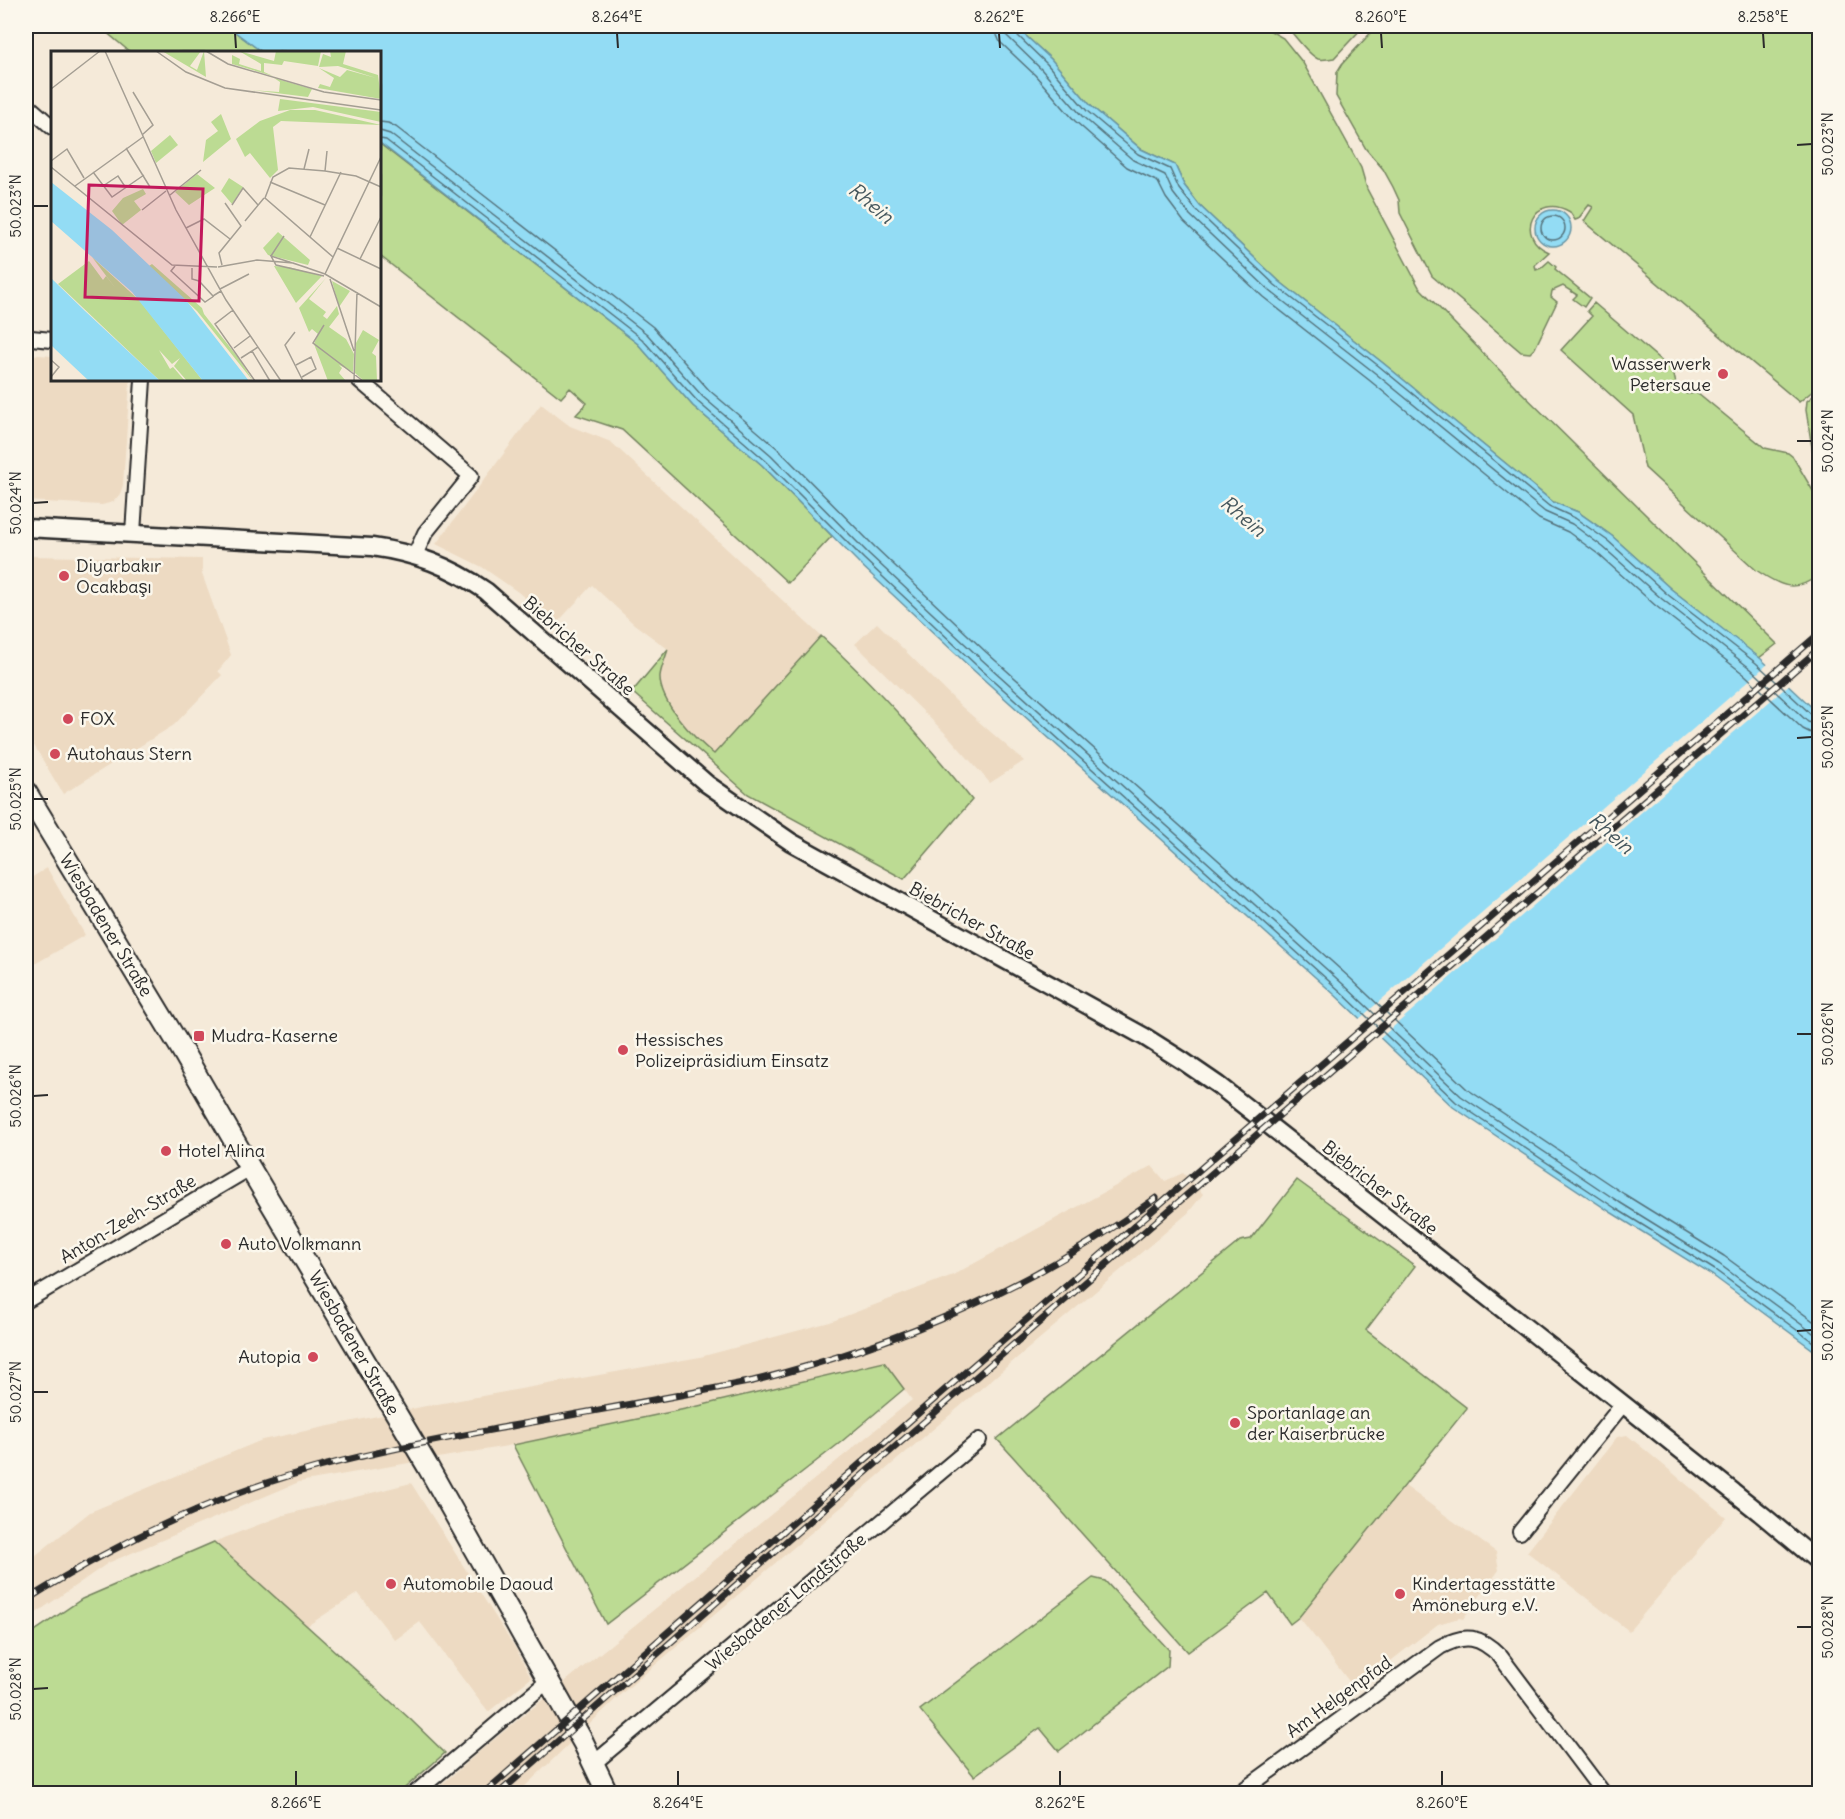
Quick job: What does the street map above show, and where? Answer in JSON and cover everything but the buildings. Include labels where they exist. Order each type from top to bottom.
[{"type":"main road","name":"Wiesbadener Straße","points":[[26,792],[179,1045],[428,1467],[583,1742],[593,1764]]},
{"type":"main road","points":[[593,1764],[608,1794]]},
{"type":"street","points":[[26,104],[51,126]]},
{"type":"street","points":[[26,335],[31,338],[51,340]]},
{"type":"street","points":[[132,533],[143,381]]},
{"type":"street","points":[[360,381],[471,476],[425,533],[415,555]]},
{"type":"street","name":"Biebricher Straße","points":[[26,528],[372,547],[415,555],[455,571],[486,591],[707,784],[761,823],[790,842],[907,908],[1145,1037],[1227,1092],[1752,1506],[1820,1563]]},
{"type":"street","name":"Anton-Zeeh-Straße","points":[[26,1301],[250,1168]]},
{"type":"street","points":[[1520,1532],[1623,1404]]},
{"type":"street","name":"Wiesbadener Landstraße","points":[[593,1764],[979,1440]]},
{"type":"street","name":"Am Helgenpfad","points":[[1240,1793],[1440,1647],[1466,1637],[1481,1640],[1490,1645],[1500,1656],[1604,1794]]},
{"type":"street","points":[[414,1794],[548,1681]]},
{"type":"shaded area","points":[[26,354],[51,356],[51,381],[130,381],[123,485],[120,494],[113,502],[102,505],[26,501]]},
{"type":"shaded area","points":[[541,404],[570,426],[611,442],[821,636],[710,760],[632,692],[668,649],[634,624],[592,585],[556,624],[518,592],[482,567],[436,544]]},
{"type":"shaded area","points":[[26,556],[202,559],[202,574],[231,655],[218,671],[222,675],[174,725],[63,794],[26,732]]},
{"type":"shaded area","points":[[877,623],[962,707],[1024,761],[990,783],[950,738],[855,644]]},
{"type":"shaded area","points":[[47,868],[85,935],[26,969],[26,881]]},
{"type":"shaded area","points":[[1152,1166],[1165,1181],[1183,1173],[1203,1194],[1188,1213],[621,1694],[518,1793],[432,1793],[486,1746],[912,1400],[884,1362],[690,1408],[513,1445],[299,1482],[108,1563],[26,1620],[26,1563],[90,1512],[262,1440],[426,1406],[700,1357],[830,1322],[953,1275]]},
{"type":"shaded area","points":[[1627,1435],[1726,1517],[1629,1631],[1527,1552],[1617,1437]]},
{"type":"shaded area","points":[[411,1483],[517,1651],[531,1678],[488,1712],[420,1622],[395,1640],[358,1593],[307,1626],[214,1542],[284,1515]]},
{"type":"shaded area","name":"Kindertagesstätte Amöneburg e.V.","points":[[1405,1486],[1496,1552],[1499,1570],[1463,1619],[1438,1624],[1355,1689],[1299,1617]]},
{"type":"green space","points":[[99,26],[227,26],[261,51],[129,51]]},
{"type":"green space","points":[[1015,26],[1262,26],[1283,38],[1303,63],[1361,168],[1367,189],[1419,287],[1516,387],[1777,644],[1759,658],[1671,589],[1612,536],[1578,512],[1553,502],[1279,281],[1200,206],[1184,185],[1175,165],[1141,149],[1091,106],[1051,59]]},
{"type":"green space","points":[[1286,26],[1364,26],[1334,58],[1318,59],[1310,54]]},
{"type":"green space","points":[[1377,26],[1819,26],[1819,386],[1799,402],[1584,221],[1593,207],[1589,205],[1575,220],[1570,212],[1557,207],[1546,207],[1538,211],[1532,219],[1530,227],[1532,236],[1538,245],[1549,252],[1535,265],[1536,270],[1549,261],[1556,267],[1555,269],[1590,298],[1584,307],[1573,299],[1577,295],[1563,286],[1552,291],[1551,297],[1557,302],[1535,348],[1530,353],[1521,352],[1432,276],[1400,213],[1399,200],[1393,187],[1383,169],[1366,149],[1336,96],[1337,72]]},
{"type":"green space","points":[[381,145],[638,344],[693,406],[762,465],[832,536],[788,583],[622,430],[576,415],[587,403],[570,388],[561,398],[381,257]]},
{"type":"green space","points":[[1594,303],[1673,371],[1677,388],[1687,394],[1698,393],[1765,448],[1788,453],[1793,457],[1819,501],[1819,575],[1810,581],[1794,586],[1780,584],[1765,576],[1645,468],[1633,415],[1561,350],[1592,316],[1587,311]]},
{"type":"green space","points":[[1819,391],[1819,476],[1815,466],[1806,410],[1807,401]]},
{"type":"green space","points":[[821,636],[900,715],[972,800],[904,879],[748,794],[632,692],[668,649],[660,676],[665,697],[688,730],[714,754]]},
{"type":"green space","name":"Sportanlage an der Kaiserbrücke","points":[[1297,1180],[1415,1266],[1366,1330],[1467,1408],[1299,1617],[1290,1624],[1268,1593],[1188,1652],[997,1439],[1240,1241],[1251,1239]]},
{"type":"green space","points":[[884,1362],[904,1389],[841,1442],[606,1624],[513,1445],[690,1408]]},
{"type":"green space","points":[[214,1542],[445,1753],[399,1793],[26,1793],[26,1637],[82,1599]]},
{"type":"green space","points":[[1093,1578],[1105,1581],[1169,1650],[1168,1666],[1059,1751],[1040,1728],[974,1776],[920,1710]]},
{"type":"water","name":"Rhein","points":[[227,26],[1015,26],[1051,59],[1091,106],[1141,149],[1175,165],[1184,185],[1200,206],[1279,281],[1553,502],[1578,512],[1612,536],[1671,589],[1760,658],[1819,714],[1819,1354],[1712,1275],[1612,1213],[1453,1107],[1335,995],[971,668],[860,564],[762,465],[693,406],[638,344],[381,144],[381,51],[261,51]]},
{"type":"water","points":[[1553,210],[1566,215],[1571,228],[1566,241],[1553,246],[1540,241],[1535,228],[1540,215]]},
{"type":"pier","points":[[1769,663],[1791,683],[1378,1040],[1358,1020]]},
{"type":"railway","points":[[483,1794],[931,1402],[1820,633]]},
{"type":"railway","points":[[498,1794],[827,1506],[1820,648]]},
{"type":"railway","points":[[26,1600],[154,1529],[222,1499],[291,1475],[429,1442],[753,1381],[861,1349],[964,1309],[1013,1285],[1062,1259],[1156,1198]]},
{"type":"place","name":"Wasserwerk Petersaue","points":[[1723,374]]},
{"type":"place","name":"Diyarbakır Ocakbaşı","points":[[64,576]]},
{"type":"place","name":"FOX","points":[[68,719]]},
{"type":"place","name":"Autohaus Stern","points":[[55,754]]},
{"type":"place","name":"Mudra-Kaserne","points":[[199,1036]]},
{"type":"place","name":"Hessisches Polizeipräsidium Einsatz","points":[[623,1050]]},
{"type":"place","name":"Hotel Alina","points":[[166,1151]]},
{"type":"place","name":"Auto Volkmann","points":[[226,1244]]},
{"type":"place","name":"Autopia","points":[[313,1357]]},
{"type":"place","name":"Sportanlage an der Kaiserbrücke","points":[[1235,1423]]},
{"type":"place","name":"Automobile Daoud","points":[[391,1584]]},
{"type":"place","name":"Kindertagesstätte Amöneburg e.V.","points":[[1400,1594]]}]
